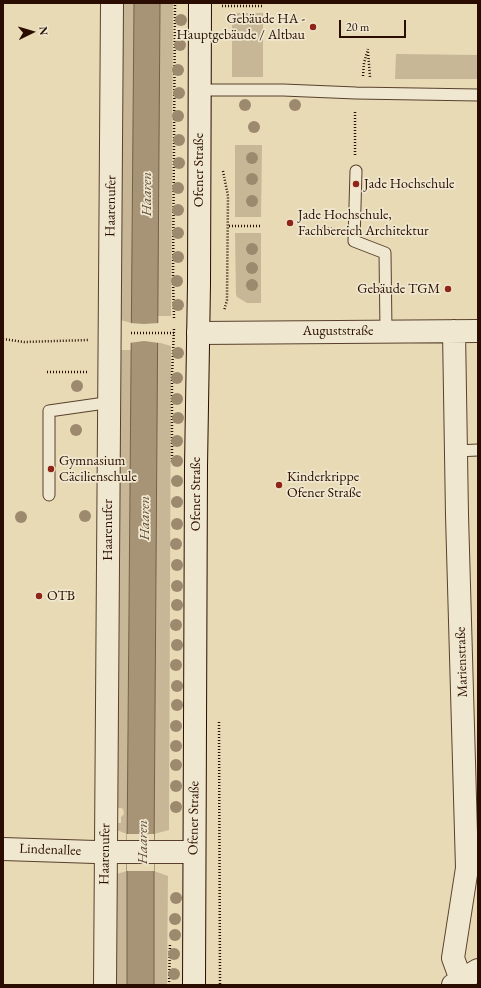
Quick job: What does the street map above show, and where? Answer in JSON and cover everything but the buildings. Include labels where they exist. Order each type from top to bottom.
[{"type":"street","name":"Haarenufer","points":[[105,985],[108,404],[109,373],[118,333],[112,3]]},
{"type":"street","name":"Ofener Straße","points":[[194,985],[199,90],[210,5]]},
{"type":"street","name":"Marienstraße","points":[[454,331],[467,868],[453,958],[464,978]]},
{"type":"street","name":"Auguststraße","points":[[198,332],[478,331]]},
{"type":"street","name":"Lindenallee","points":[[3,849],[106,852],[194,852]]},
{"type":"lane","points":[[199,90],[283,90],[478,95]]},
{"type":"lane","points":[[356,171],[354,241],[385,253],[386,331]]},
{"type":"lane","points":[[49,495],[49,411],[108,404]]},
{"type":"lane","points":[[456,451],[478,450]]},
{"type":"path","points":[[210,5],[264,6]]},
{"type":"path","points":[[356,76],[364,76],[364,63],[368,49],[371,83],[356,93],[354,146],[356,171]]},
{"type":"path","points":[[228,226],[262,226]]},
{"type":"path","points":[[224,312],[228,300]]},
{"type":"path","points":[[3,339],[24,342],[99,340],[118,333],[172,333]]},
{"type":"path","points":[[47,372],[109,373]]},
{"type":"shaded area","points":[[119,3],[134,3],[132,323],[116,319]]},
{"type":"shaded area","points":[[160,3],[173,3],[171,316],[157,316]]},
{"type":"shaded area","points":[[232,13],[263,13],[263,77],[232,77]]},
{"type":"shaded area","points":[[396,54],[478,55],[478,79],[395,79]]},
{"type":"shaded area","points":[[235,145],[262,145],[261,217],[235,217]]},
{"type":"shaded area","points":[[235,233],[261,233],[261,303],[247,303],[237,297]]},
{"type":"shaded area","points":[[157,342],[171,346],[169,830],[154,834]]},
{"type":"shaded area","points":[[115,350],[131,350],[127,834],[114,829],[114,823],[121,823],[121,817],[124,814],[123,809],[114,808]]},
{"type":"shaded area","points":[[127,871],[127,985],[112,985],[113,875]]},
{"type":"shaded area","points":[[154,871],[168,876],[167,985],[154,985]]},
{"type":"water","name":"Haaren","points":[[134,3],[160,3],[154,985],[127,985]]},
{"type":"pier","points":[[130,323],[159,323],[159,343],[144,341],[129,343]]},
{"type":"pier","points":[[127,834],[154,834],[154,871],[127,871]]},
{"type":"place","name":"Gebäude HA - Hauptgebäude / Altbau","points":[[313,27]]},
{"type":"place","name":"Jade Hochschule","points":[[356,184]]},
{"type":"place","name":"Jade Hochschule, Fachbereich Architektur","points":[[290,223]]},
{"type":"place","name":"Gebäude TGM","points":[[448,289]]},
{"type":"place","name":"Gymnasium Cäcilienschule","points":[[51,469]]},
{"type":"place","name":"Kinderkrippe Ofener Straße","points":[[279,485]]},
{"type":"place","name":"OTB","points":[[39,596]]}]
